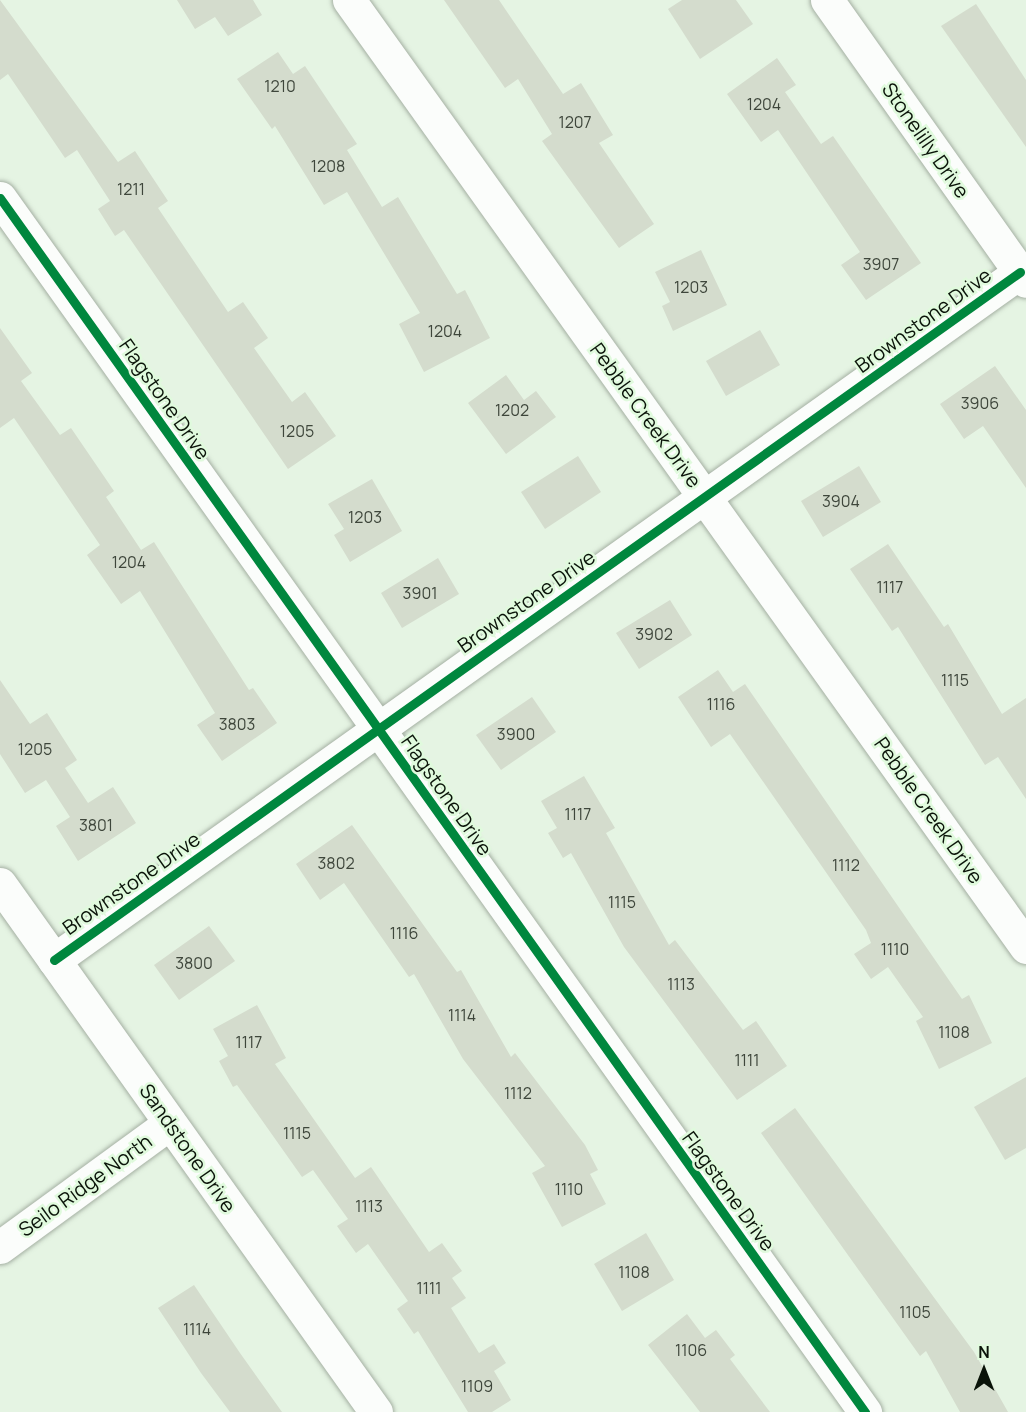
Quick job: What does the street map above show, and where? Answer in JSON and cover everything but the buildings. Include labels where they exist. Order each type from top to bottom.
[{"type":"street","name":"Pebble Creek Drive","points":[[349,0],[1026,946]]},
{"type":"street","name":"Stonelilly Drive","points":[[827,0],[1023,277]]},
{"type":"street","name":"Flagstone Drive","points":[[0,198],[865,1412]]},
{"type":"street","name":"Brownstone Drive","points":[[54,960],[704,496],[1023,277]]},
{"type":"street","name":"Sandstone Drive","points":[[0,884],[376,1412]]},
{"type":"street","name":"Seilo Ridge North","points":[[0,1247],[170,1123]]},
{"type":"cycle path","points":[[0,198],[865,1412]]},
{"type":"cycle path","points":[[54,960],[1020,272]]}]
